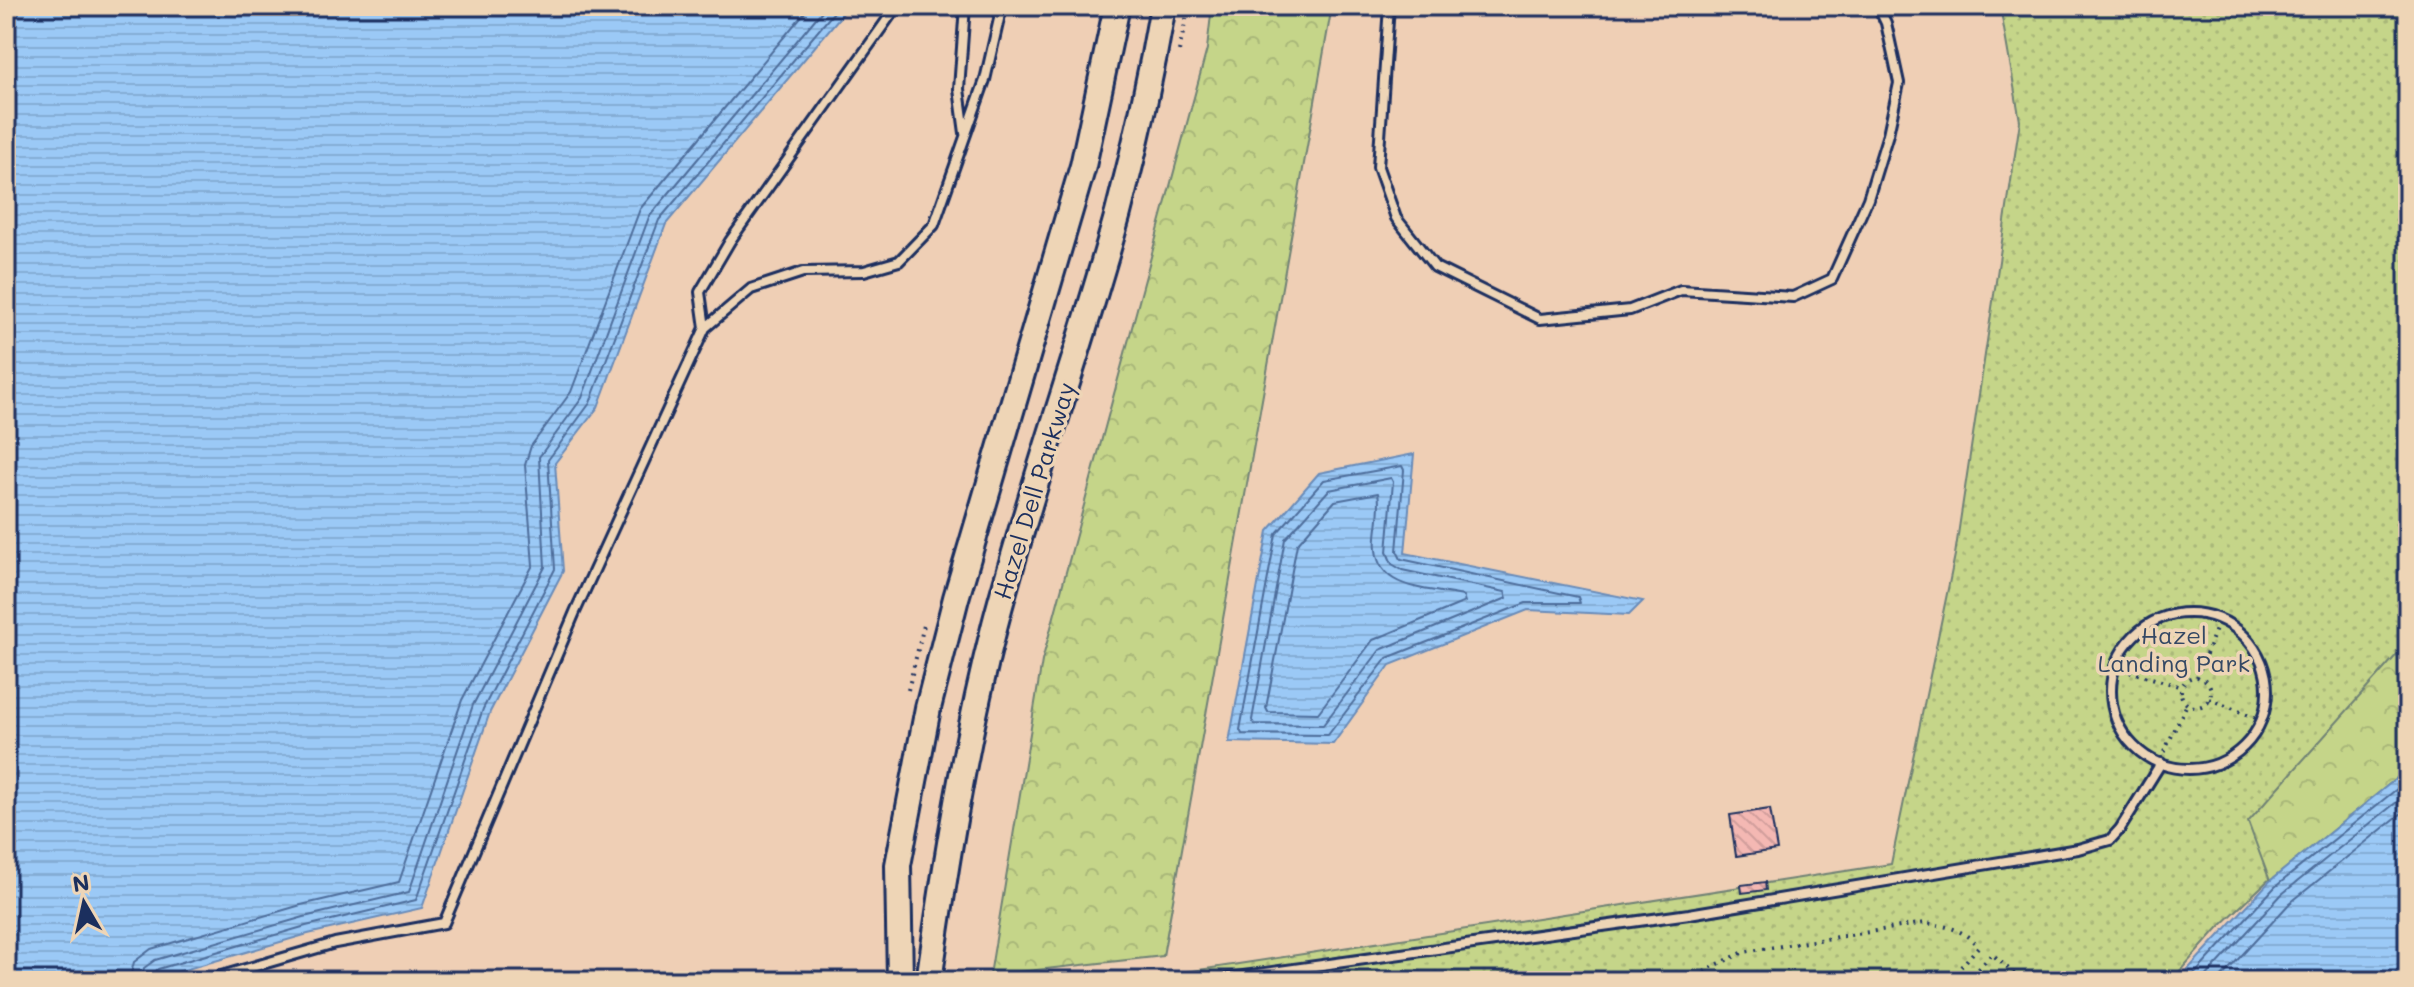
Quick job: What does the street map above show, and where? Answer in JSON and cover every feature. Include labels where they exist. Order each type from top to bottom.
[{"type":"main road","name":"Hazel Dell Parkway","points":[[900,981],[898,865],[928,708],[956,598],[1083,166],[1117,6]]},
{"type":"main road","name":"Hazel Dell Parkway","points":[[929,981],[944,869],[980,684],[1117,216],[1140,123],[1163,6]]},
{"type":"lane","points":[[705,328],[700,292],[730,241],[897,6]]},
{"type":"lane","points":[[965,6],[959,89],[965,136]]},
{"type":"lane","points":[[204,981],[335,943],[444,923],[575,612],[705,328],[751,289],[803,272],[864,271],[899,261],[934,225],[985,80],[1002,6]]},
{"type":"lane","points":[[1389,6],[1378,167],[1396,218],[1435,267],[1540,319],[1630,310],[1681,290],[1793,297],[1832,279],[1868,199],[1888,134],[1899,83],[1886,23],[1878,6]]},
{"type":"lane","points":[[2178,613],[2199,613],[2220,619],[2248,640],[2261,662],[2267,687],[2261,720],[2241,748],[2219,762],[2195,768],[2160,763],[2139,750],[2123,733],[2114,712],[2111,689],[2114,667],[2131,639],[2157,619],[2178,613]]},
{"type":"lane","points":[[1207,981],[1244,979],[1689,914],[2087,847],[2110,840],[2120,829],[2160,763]]},
{"type":"path","points":[[1178,58],[1189,6]]},
{"type":"path","points":[[2197,677],[2220,619]]},
{"type":"path","points":[[2114,667],[2182,687]]},
{"type":"path","points":[[2197,677],[2209,685],[2209,699],[2199,707],[2187,704],[2181,695],[2182,687],[2189,679],[2197,677]]},
{"type":"path","points":[[2209,699],[2261,720]]},
{"type":"path","points":[[2160,763],[2187,704]]},
{"type":"path","points":[[1691,981],[1744,952],[1925,923],[1952,926],[1978,947],[1949,981]]},
{"type":"path","points":[[1968,981],[1992,954],[2022,981]]},
{"type":"green space","points":[[1212,6],[1332,6],[1163,956],[990,975],[1042,661],[1207,49]]},
{"type":"green space","name":"Hazel Landing Park","points":[[2000,6],[2408,6],[2408,769],[2301,849],[2218,928],[2171,981],[1127,981],[1891,864],[1955,555],[2020,121]]},
{"type":"green space","points":[[2408,642],[2408,769],[2270,881],[2248,822]]},
{"type":"water","points":[[6,6],[849,6],[666,224],[598,407],[555,463],[563,571],[490,712],[422,908],[308,934],[146,981],[6,981]]},
{"type":"water","points":[[1414,454],[1405,553],[1643,601],[1629,615],[1528,610],[1390,665],[1333,744],[1229,742],[1268,531],[1319,473]]},
{"type":"water","points":[[2408,769],[2408,958],[2389,981],[2177,981],[2270,881]]},
{"type":"building","points":[[1770,809],[1777,850],[1736,856],[1730,815]]},
{"type":"building","points":[[1765,882],[1766,890],[1742,893],[1741,885]]}]
